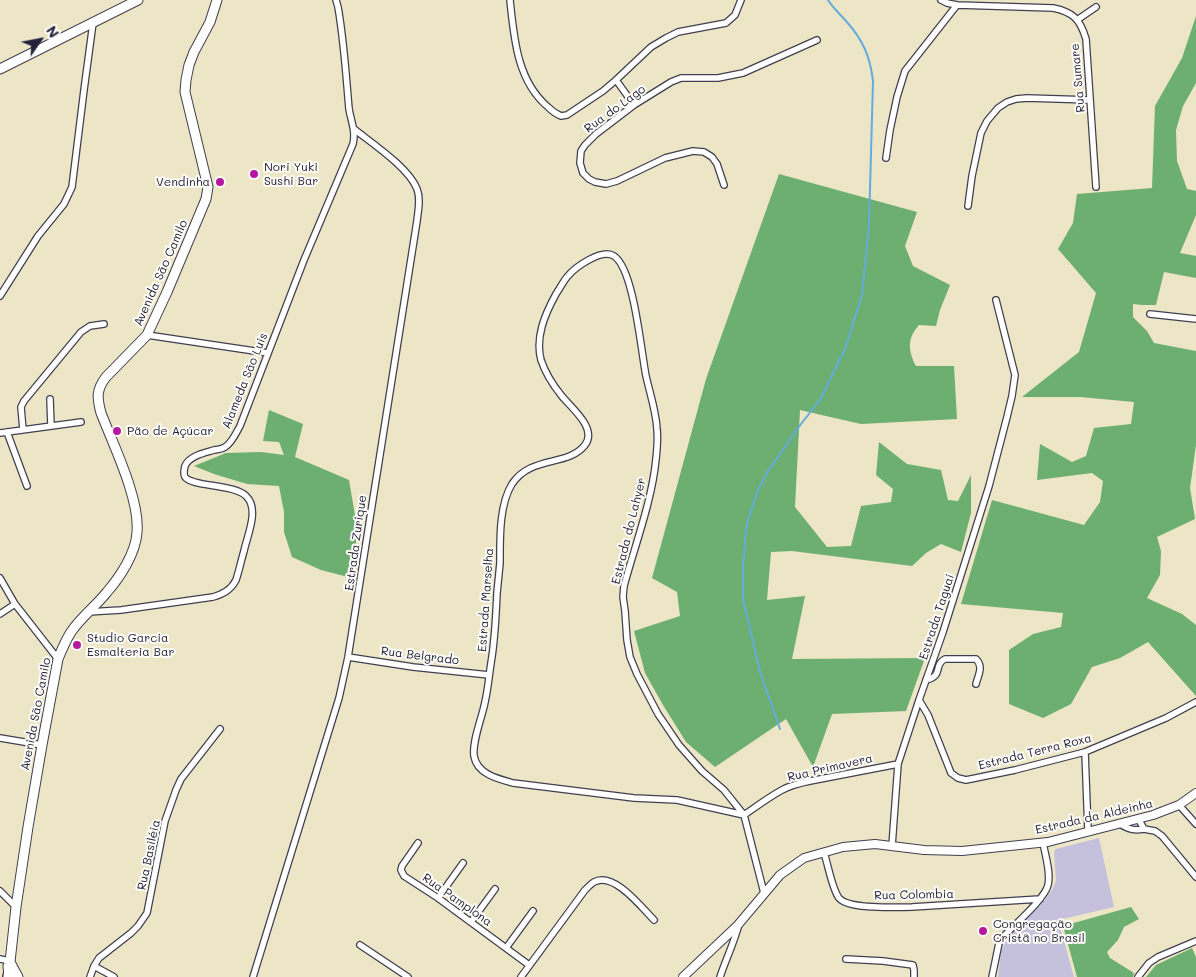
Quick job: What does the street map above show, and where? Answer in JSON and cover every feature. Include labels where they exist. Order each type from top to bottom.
[{"type":"main road","points":[[0,68],[138,0]]},
{"type":"main road","name":"Avenida São Camilo","points":[[11,977],[8,966],[16,907],[58,659],[72,630],[113,585],[123,571],[135,543],[137,533],[138,523],[134,504],[101,413],[98,403],[98,392],[106,377],[147,335],[200,216],[208,192],[185,92],[189,65],[210,22],[217,0]]},
{"type":"street","name":"Alameda São Luis","points":[[88,612],[121,610],[213,597],[233,586],[238,574],[252,522],[252,510],[249,499],[244,494],[234,490],[210,484],[194,483],[185,478],[183,472],[189,460],[202,454],[222,449],[232,440],[240,426],[315,234],[353,144],[354,130],[350,111],[341,20],[336,0]]},
{"type":"street","points":[[510,0],[514,37],[522,68],[530,86],[541,101],[558,115],[566,115],[602,91],[651,47],[666,38],[678,32],[726,23],[736,14],[741,0]]},
{"type":"street","points":[[940,0],[957,5],[1053,8],[1064,10],[1077,20],[1096,7]]},
{"type":"street","points":[[886,158],[894,114],[905,71],[957,5]]},
{"type":"street","name":"Rua Sumare","points":[[1077,20],[1086,39],[1096,187]]},
{"type":"street","points":[[0,296],[38,236],[64,204],[72,187],[94,23]]},
{"type":"street","name":"Rua do Lago","points":[[724,185],[717,164],[712,157],[704,152],[693,151],[665,158],[617,181],[606,184],[589,179],[583,173],[580,163],[581,151],[590,138],[634,105],[671,82],[681,78],[718,78],[743,73],[817,40]]},
{"type":"street","points":[[616,80],[634,105]]},
{"type":"street","points":[[968,206],[981,133],[986,121],[998,108],[1007,102],[1027,98],[1090,100]]},
{"type":"street","name":"Estrada Zurique","points":[[253,977],[339,698],[356,612],[418,221],[420,199],[416,186],[397,164],[354,130]]},
{"type":"street","name":"Estrada do Lahyer","points":[[607,253],[619,260],[632,293],[658,431],[656,462],[651,488],[624,586],[623,598],[630,657],[658,714],[679,745],[702,771],[724,790],[744,815],[764,893]]},
{"type":"street","name":"Estrada Marselha","points":[[607,253],[596,256],[573,270],[553,299],[543,321],[539,344],[542,362],[559,393],[586,425],[587,442],[571,455],[538,464],[528,469],[518,476],[511,485],[506,498],[502,516],[495,634],[486,700],[476,739],[474,756],[477,763],[486,773],[513,784],[634,798],[676,800],[744,815]]},
{"type":"street","name":"Estrada Taguaí","points":[[892,846],[898,764],[943,632],[989,486],[1012,396],[1015,375],[996,300]]},
{"type":"street","points":[[1150,314],[1196,319]]},
{"type":"street","points":[[23,430],[20,407],[24,401],[81,332],[90,326],[104,324]]},
{"type":"street","points":[[147,335],[268,353]]},
{"type":"street","points":[[50,399],[51,426]]},
{"type":"street","points":[[0,433],[82,422]]},
{"type":"street","points":[[7,432],[26,486]]},
{"type":"street","points":[[0,578],[15,604],[58,659]]},
{"type":"street","points":[[0,614],[15,604]]},
{"type":"street","name":"Rua Belgrado","points":[[348,656],[413,667],[489,674]]},
{"type":"street","points":[[926,680],[936,676],[942,660],[976,659],[981,668],[976,684]]},
{"type":"street","name":"Estrada Terra Roxa","points":[[919,700],[928,715],[951,773],[958,778],[966,780],[1085,752],[1166,718],[1196,702]]},
{"type":"street","name":"Rua Basiléia","points":[[90,977],[99,958],[131,933],[147,913],[165,821],[176,790],[181,779],[220,729]]},
{"type":"street","points":[[0,738],[42,745]]},
{"type":"street","points":[[1085,752],[1088,831]]},
{"type":"street","name":"Rua Primavera","points":[[744,815],[783,789],[796,784],[898,764]]},
{"type":"street","name":"Estrada da Aldeinha","points":[[683,977],[739,924],[780,875],[804,858],[843,848],[875,844],[924,850],[962,851],[1056,840],[1139,820],[1179,805],[1196,793]]},
{"type":"street","points":[[1179,805],[1196,824]]},
{"type":"street","points":[[1139,820],[1144,829]]},
{"type":"street","points":[[1120,824],[1136,830],[1155,831],[1162,836],[1196,877]]},
{"type":"street","points":[[992,977],[999,943],[1046,891],[1049,879],[1043,842]]},
{"type":"street","name":"Rua Pamplona","points":[[418,843],[402,866],[401,870],[404,876],[438,898],[529,965]]},
{"type":"street","name":"Rua Colombia","points":[[824,853],[838,896],[843,902],[852,905],[906,907],[1040,899]]},
{"type":"street","points":[[438,898],[463,863]]},
{"type":"street","points":[[521,977],[585,890],[594,882],[601,880],[610,882],[623,889],[654,920]]},
{"type":"street","points":[[471,922],[494,888]]},
{"type":"street","points":[[0,891],[16,907]]},
{"type":"street","points":[[506,948],[533,911]]},
{"type":"street","points":[[720,977],[734,944],[739,924]]},
{"type":"street","points":[[1138,977],[1148,963],[1196,941]]},
{"type":"street","points":[[360,945],[408,977]]},
{"type":"street","points":[[0,959],[10,961]]},
{"type":"street","points":[[846,959],[884,961],[913,966],[914,977]]},
{"type":"street","points":[[94,966],[114,977]]},
{"type":"shaded area","points":[[1099,838],[1114,907],[1058,920],[1074,977],[998,977],[1001,951],[1008,937],[1044,901],[1056,881],[1054,851]]},
{"type":"green space","points":[[1196,16],[1196,83],[1183,106],[1176,130],[1177,161],[1187,189],[1196,191],[1196,215],[1180,253],[1196,256],[1196,278],[1164,272],[1156,305],[1133,304],[1133,317],[1147,331],[1154,343],[1196,351],[1196,445],[1190,488],[1195,519],[1157,537],[1161,551],[1160,575],[1147,598],[1182,614],[1196,625],[1196,696],[1148,642],[1120,658],[1092,667],[1071,704],[1043,718],[1009,704],[1009,650],[1033,634],[1061,627],[1063,613],[961,604],[992,500],[1084,525],[1100,502],[1103,481],[1092,473],[1037,480],[1040,444],[1072,462],[1086,456],[1094,428],[1131,424],[1134,402],[1080,397],[1022,397],[1079,352],[1096,293],[1058,249],[1073,223],[1077,194],[1152,188],[1155,106],[1182,58]]},
{"type":"green space","points":[[779,174],[917,212],[905,246],[913,266],[950,285],[936,326],[919,325],[912,335],[910,350],[916,366],[954,366],[957,419],[861,424],[800,410],[795,507],[827,547],[851,546],[861,506],[891,502],[893,489],[876,475],[879,442],[907,464],[941,470],[948,500],[958,501],[971,475],[971,513],[961,552],[941,544],[926,553],[912,566],[792,551],[771,552],[767,600],[805,596],[792,659],[925,658],[906,711],[832,714],[813,767],[786,719],[715,767],[686,742],[663,705],[645,673],[634,631],[680,616],[677,592],[652,578],[706,379]]},
{"type":"green space","points":[[269,410],[303,424],[295,457],[349,480],[358,533],[348,577],[321,570],[292,557],[284,532],[284,512],[279,486],[247,484],[194,466],[226,453],[261,452],[284,455],[279,442],[263,441]]},
{"type":"green space","points":[[1131,907],[1139,919],[1124,927],[1118,940],[1107,952],[1110,958],[1134,973],[1133,977],[1077,977],[1063,926]]},
{"type":"green space","points":[[1192,948],[1196,957],[1196,977],[1146,977],[1156,965]]},
{"type":"waterway","points":[[780,729],[760,672],[743,599],[743,563],[747,523],[758,490],[768,471],[820,400],[845,349],[862,295],[869,225],[872,72],[868,56],[861,42],[852,28],[828,0]]},
{"type":"place","name":"Nori Yuki Sushi Bar","points":[[254,174]]},
{"type":"place","name":"Vendinha","points":[[220,182]]},
{"type":"place","name":"Pão de Açúcar","points":[[117,431]]},
{"type":"place","name":"Studio Garcia Esmalteria Bar","points":[[77,645]]},
{"type":"place","name":"Congregação Cristã no Brasil","points":[[983,931]]}]
